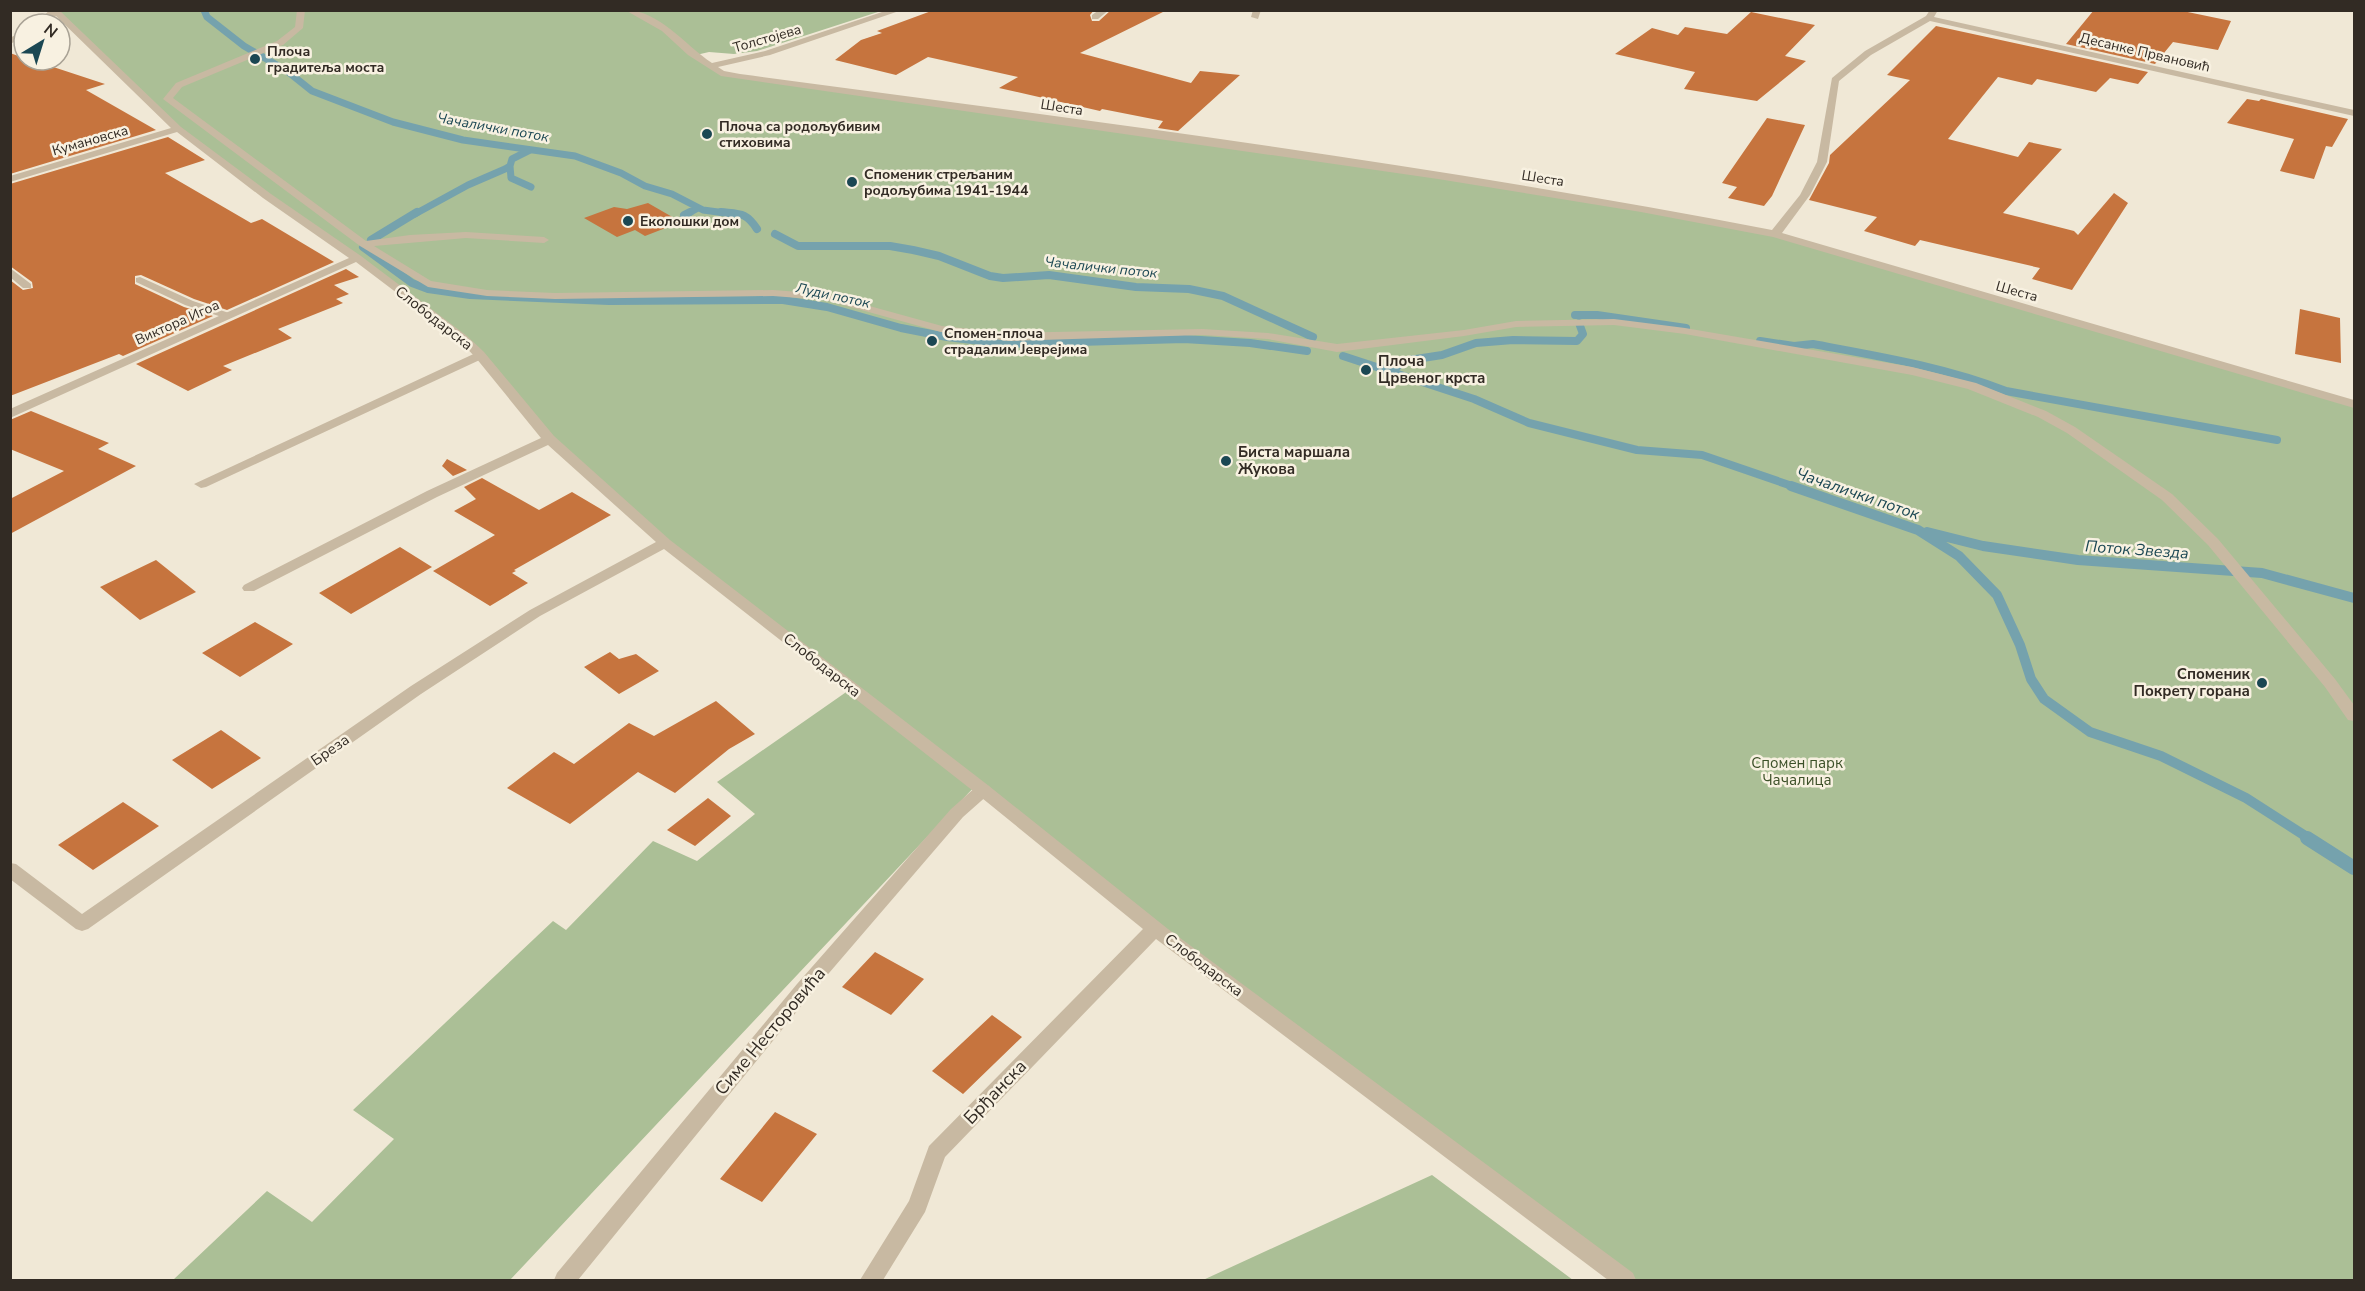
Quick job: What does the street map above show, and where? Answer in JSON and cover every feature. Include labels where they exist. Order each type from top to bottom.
[{"type":"street","points":[[301,10],[299,28],[283,41],[179,85],[168,99],[363,244],[428,284],[487,293],[618,296],[773,292],[826,297],[941,329],[1009,337],[1202,332],[1268,336],[1338,345],[1464,333],[1516,324],[1614,322],[1685,331],[1912,371],[1962,383],[2042,414],[2099,449],[2167,497],[2213,542],[2355,716]]},
{"type":"street","name":"Шеста","points":[[629,10],[665,29],[691,53],[722,73],[1394,168],[1564,195],[1775,234],[2355,404]]},
{"type":"street","name":"Толстојева","points":[[710,66],[767,53],[898,10]]},
{"type":"street","points":[[1095,17],[1105,10]]},
{"type":"street","name":"Слободарска","points":[[55,11],[178,129],[267,196],[357,258],[463,338],[480,355],[549,439],[665,543],[983,790],[1155,928],[1625,1281]]},
{"type":"street","points":[[1775,234],[1794,212],[1817,171],[1824,152],[1835,80],[1868,52],[1931,14]]},
{"type":"street","name":"Десанке Првановић","points":[[1931,14],[2355,113]]},
{"type":"street","name":"Кумановска","points":[[10,179],[178,129]]},
{"type":"street","points":[[363,244],[410,237],[466,235],[544,240]]},
{"type":"street","name":"Виктора Игоа","points":[[10,414],[357,258]]},
{"type":"street","points":[[10,272],[27,286]]},
{"type":"street","points":[[140,280],[189,303],[228,316]]},
{"type":"street","points":[[201,484],[480,355]]},
{"type":"street","points":[[249,588],[432,494],[549,439]]},
{"type":"street","name":"Бреза","points":[[10,869],[82,924],[416,690],[535,613],[665,543]]},
{"type":"street","name":"Симе Несторовића","points":[[564,1281],[804,988],[957,813],[983,790]]},
{"type":"street","name":"Брђанска","points":[[871,1281],[918,1205],[936,1152],[1155,928]]},
{"type":"green space","name":"Спомен парк Чачалица","points":[[881,11],[757,51],[734,54],[709,52],[696,55],[721,73],[1394,168],[1775,234],[2354,404],[2354,1280],[1625,1280],[1155,928],[976,785],[510,1280],[173,1280],[267,1191],[312,1222],[394,1139],[353,1110],[553,921],[566,930],[653,841],[697,861],[755,814],[717,782],[852,688],[665,543],[549,439],[463,338],[178,129],[72,28],[72,12],[55,12]]},
{"type":"green space","points":[[1432,1175],[1573,1280],[1203,1280]]},
{"type":"building","points":[[934,10],[1094,10],[1090,15],[1092,21],[1099,21],[1111,10],[1167,10],[1080,53],[1191,83],[1200,71],[1240,75],[1178,131],[1158,128],[1163,121],[1102,109],[1100,111],[999,88],[1018,77],[928,57],[896,75],[835,60],[861,40],[882,33],[877,31]]},
{"type":"building","points":[[2094,10],[2178,10],[2231,21],[2218,50],[2173,42],[2155,64],[2066,44]]},
{"type":"building","points":[[1751,12],[1815,25],[1785,56],[1806,61],[1757,101],[1684,89],[1695,72],[1615,54],[1652,28],[1678,35],[1685,27],[1727,34]]},
{"type":"building","points":[[1936,26],[2148,72],[2138,84],[2110,78],[2096,92],[2037,79],[2032,85],[1998,77],[1948,139],[2018,157],[2029,142],[2062,149],[2003,213],[2074,231],[2078,235],[2114,193],[2128,203],[2072,290],[2032,279],[2040,268],[1920,240],[1915,246],[1864,231],[1877,217],[1809,200],[1829,163],[1830,155],[1910,80],[1887,75]]},
{"type":"building","points":[[10,53],[12,54],[12,72],[68,72],[105,84],[86,90],[156,130],[10,174]]},
{"type":"building","points":[[2247,99],[2259,101],[2261,99],[2348,119],[2332,147],[2326,146],[2314,179],[2280,171],[2294,139],[2227,123]]},
{"type":"building","points":[[1767,118],[1805,125],[1772,196],[1764,206],[1728,198],[1737,187],[1722,183]]},
{"type":"building","points":[[168,137],[205,160],[165,173],[251,223],[262,219],[334,262],[227,310],[194,299],[141,275],[135,276],[135,284],[184,307],[213,316],[123,356],[119,354],[10,396],[10,280],[23,290],[33,288],[32,282],[10,266],[10,184]]},
{"type":"building","name":"Еколошки дом","points":[[648,203],[681,222],[645,236],[635,230],[617,237],[584,218],[614,207],[627,209]]},
{"type":"building","points":[[346,269],[359,277],[334,285],[349,294],[336,299],[343,303],[278,329],[292,338],[223,366],[232,370],[188,391],[136,364]]},
{"type":"building","points":[[2300,309],[2340,318],[2341,363],[2295,354]]},
{"type":"building","points":[[31,411],[109,443],[98,449],[136,466],[10,534],[10,499],[64,471],[10,449],[10,420]]},
{"type":"building","points":[[447,459],[467,470],[453,476],[442,466]]},
{"type":"building","points":[[482,478],[539,510],[572,492],[611,515],[514,570],[516,571],[512,573],[528,583],[490,606],[433,571],[495,535],[454,511],[476,499],[464,487]]},
{"type":"building","points":[[400,547],[432,567],[351,614],[319,593]]},
{"type":"building","points":[[156,560],[196,592],[140,620],[100,587]]},
{"type":"building","points":[[255,622],[293,644],[240,677],[202,653]]},
{"type":"building","points":[[610,652],[619,659],[636,654],[659,671],[619,694],[584,667]]},
{"type":"building","points":[[716,701],[755,734],[729,749],[675,793],[638,772],[570,824],[507,788],[554,752],[574,764],[629,723],[654,736]]},
{"type":"building","points":[[221,730],[261,758],[212,789],[172,760]]},
{"type":"building","points":[[708,798],[731,816],[695,846],[667,830]]},
{"type":"building","points":[[123,802],[159,826],[93,870],[58,845]]},
{"type":"building","points":[[875,952],[924,979],[891,1015],[842,987]]},
{"type":"building","points":[[992,1015],[1022,1037],[963,1094],[932,1071]]},
{"type":"building","points":[[775,1112],[817,1134],[762,1202],[720,1179]]},
{"type":"waterway","name":"Чачалички поток","points":[[204,10],[207,17],[244,46],[287,71],[312,91],[393,122],[463,140],[575,156],[621,173],[645,186],[672,194],[703,210],[733,214]]},
{"type":"waterway","name":"Луди поток","points":[[510,166],[512,159],[530,150]]},
{"type":"waterway","name":"Луди поток","points":[[415,214],[468,185],[510,166]]},
{"type":"waterway","points":[[510,166],[511,178],[531,187]]},
{"type":"waterway","points":[[687,214],[698,208]]},
{"type":"waterway","name":"Луди поток","points":[[371,240],[417,212]]},
{"type":"waterway","points":[[684,215],[690,212]]},
{"type":"waterway","name":"Чачалички поток","points":[[721,212],[742,215],[749,219],[757,229]]},
{"type":"waterway","name":"Чачалички поток","points":[[775,234],[798,246],[890,246],[913,250],[939,256],[990,276],[1003,278],[1049,275],[1136,287],[1189,289],[1223,296],[1313,337]]},
{"type":"waterway","name":"Луди поток","points":[[363,247],[412,283],[428,289],[470,295],[609,301],[783,300],[827,307],[901,328],[947,337],[1006,344],[1184,339],[1250,343],[1307,351]]},
{"type":"waterway","points":[[1575,315],[1597,315],[1686,328]]},
{"type":"waterway","points":[[1392,372],[1403,361],[1442,355],[1476,343],[1513,340],[1577,341],[1583,334],[1579,323]]},
{"type":"waterway","points":[[1760,341],[1794,346],[1813,344],[1862,353],[1959,375],[2006,391],[2277,440]]},
{"type":"waterway","name":"Чачалички поток","points":[[1343,356],[1392,372]]},
{"type":"waterway","name":"Чачалички поток","points":[[1392,372],[1474,399],[1529,423],[1637,450],[1702,455],[1795,487]]},
{"type":"waterway","name":"Чачалички поток","points":[[1791,486],[1918,530],[1959,556],[1997,595],[2020,645],[2031,679],[2044,699],[2090,732],[2161,756],[2246,798],[2310,839]]},
{"type":"waterway","name":"Поток Звезда","points":[[1927,532],[1983,546],[2078,560],[2262,573],[2354,598]]},
{"type":"waterway","name":"Чачалички поток","points":[[2307,838],[2354,868]]},
{"type":"place","name":"Плоча градитеља моста","points":[[255,59]]},
{"type":"place","name":"Плоча са родољубивим стиховима","points":[[707,134]]},
{"type":"place","name":"Споменик стрељаним родољубима 1941-1944","points":[[852,182]]},
{"type":"place","name":"Еколошки дом","points":[[628,221]]},
{"type":"place","name":"Спомен-плоча страдалим Јеврејима","points":[[932,341]]},
{"type":"place","name":"Плоча Црвеног крста","points":[[1366,370]]},
{"type":"place","name":"Биста маршала Жукова","points":[[1226,461]]},
{"type":"place","name":"Споменик Покрету горана","points":[[2262,683]]}]
